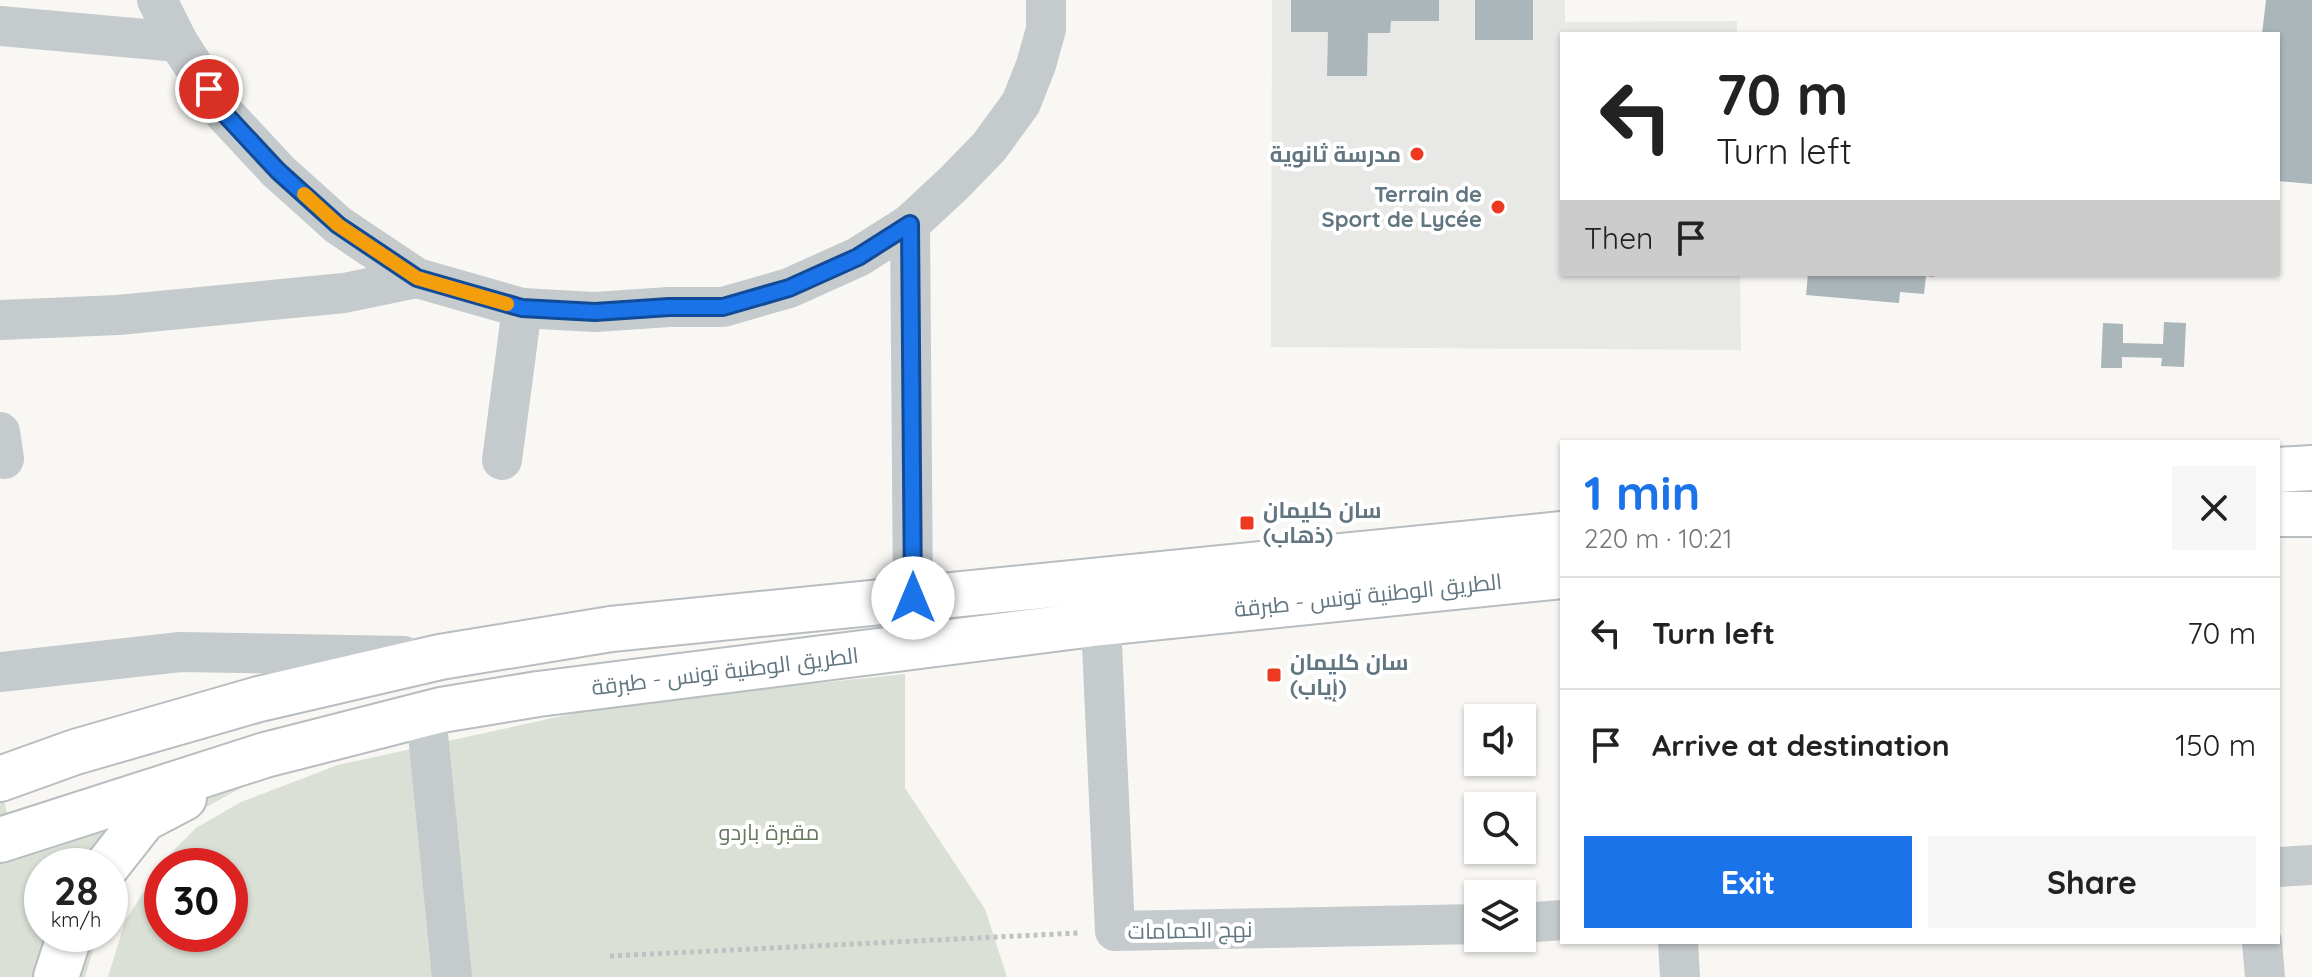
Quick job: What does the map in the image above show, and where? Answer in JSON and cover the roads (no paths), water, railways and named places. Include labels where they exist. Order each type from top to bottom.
[{"type":"main road","points":[[2280,470],[2312,468]]},
{"type":"main road","points":[[2280,514],[2312,514]]},
{"type":"main road","name":"الطريق الوطنية تونس - طبرقة","points":[[0,779],[75,752],[259,699],[440,657],[611,629],[1560,534]]},
{"type":"main road","name":"الطريق الوطنية تونس - طبرقة","points":[[0,840],[265,755],[426,714],[538,694],[1101,623],[1560,576]]},
{"type":"main road","points":[[121,848],[144,819],[265,755]]},
{"type":"main road","points":[[56,977],[64,952]]},
{"type":"street","points":[[157,0],[178,42],[224,113],[278,171],[338,225],[417,278],[522,308],[595,312],[723,307],[789,288],[858,257],[910,224],[989,147],[1021,103],[1046,29],[1046,0]]},
{"type":"street","points":[[0,26],[178,42]]},
{"type":"street","points":[[910,224],[913,598]]},
{"type":"street","points":[[0,320],[118,315],[267,301],[344,293],[417,278]]},
{"type":"street","points":[[502,460],[522,308]]},
{"type":"street","name":"نهج الحمامات","points":[[1101,623],[1115,931],[1464,924]]},
{"type":"street","points":[[0,672],[180,652],[440,657]]},
{"type":"street","points":[[426,714],[452,977]]},
{"type":"street","points":[[2280,867],[2312,865]]},
{"type":"street","points":[[1536,922],[1560,920]]},
{"type":"street","points":[[1678,944],[1680,977]]},
{"type":"street","points":[[2262,944],[2265,977]]},
{"type":"place","name":"مدرسة ثانوية","points":[[1417,154]]},
{"type":"place","name":"Terrain de Sport de Lycée","points":[[1498,207]]},
{"type":"place","name":"سان كليمان (ذهاب)","points":[[1247,523]]},
{"type":"place","name":"سان كليمان (إياب)","points":[[1274,675]]},
{"type":"park label","name":"مقبرة باردو","points":[[769,832]]}]
